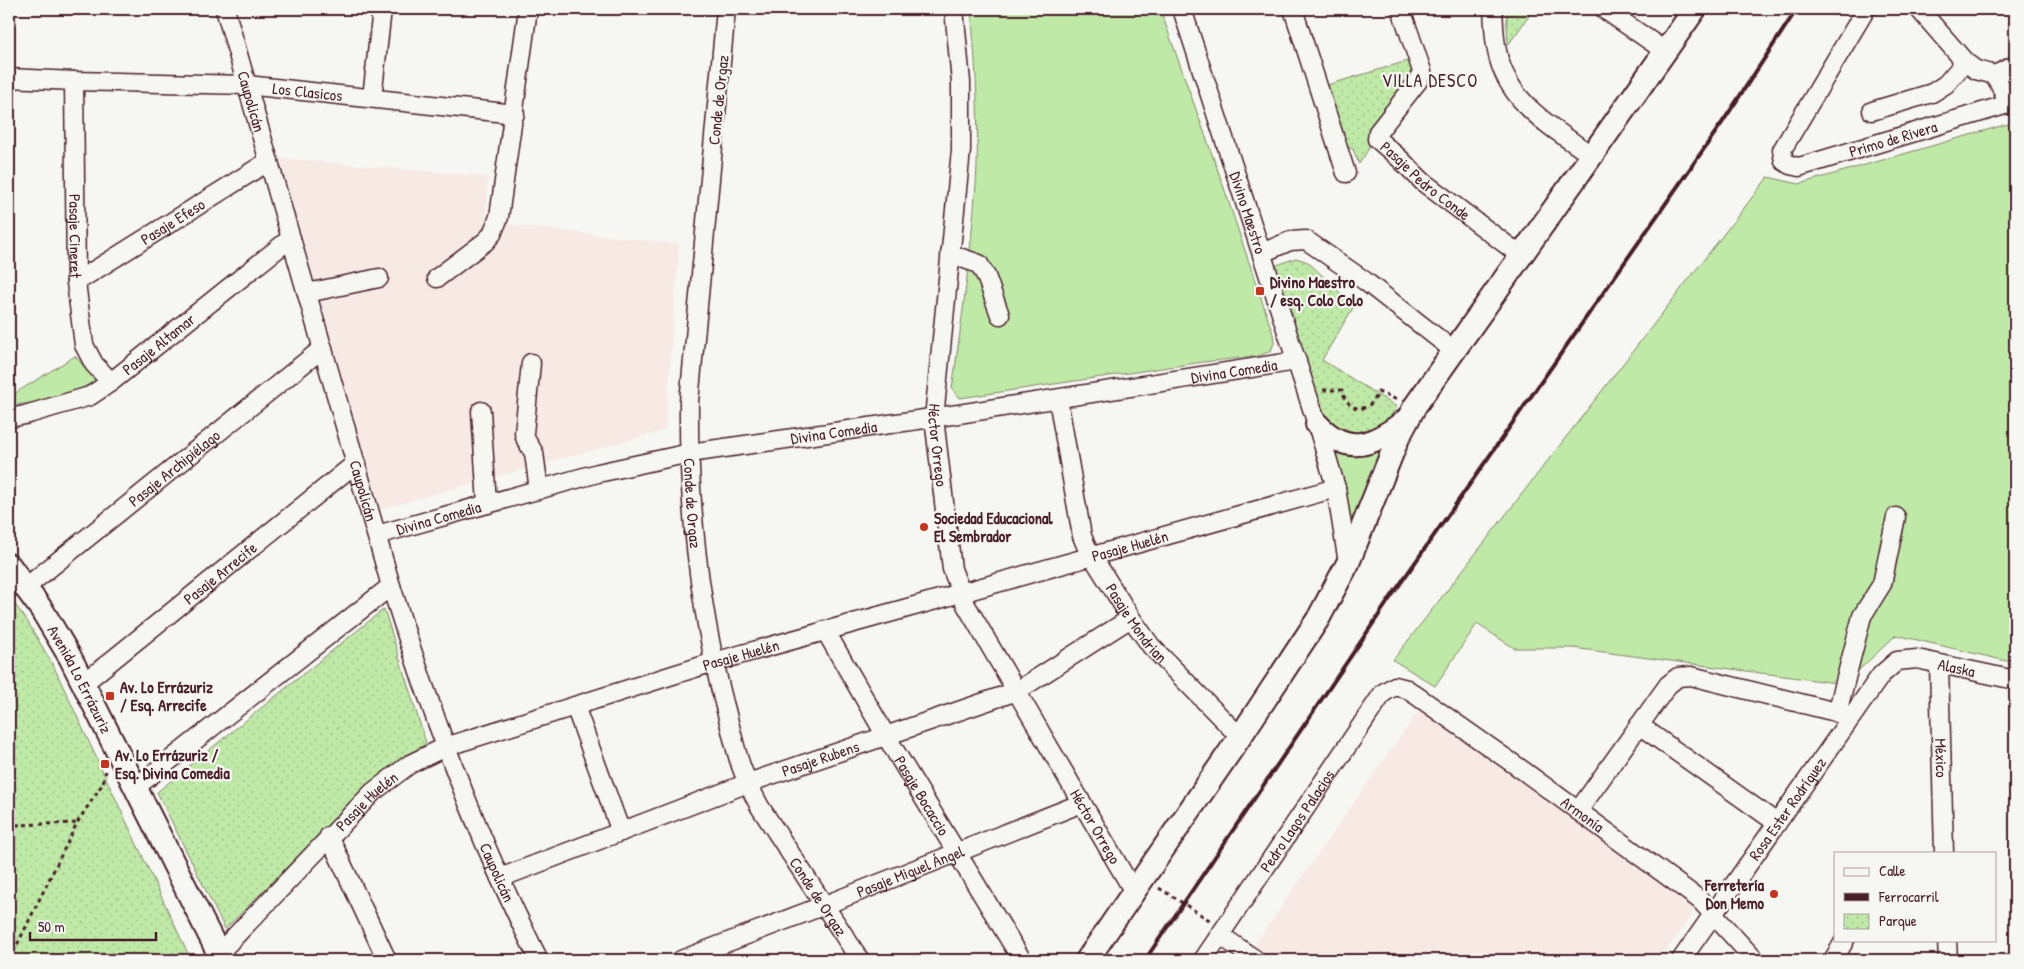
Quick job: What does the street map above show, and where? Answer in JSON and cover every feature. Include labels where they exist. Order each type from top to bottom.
[{"type":"main road","points":[[1087,960],[1240,737],[1318,619],[1348,563],[1410,414],[1453,350],[1695,9]]},
{"type":"main road","points":[[1317,424],[1324,432],[1341,442],[1360,444],[1380,440],[1410,414]]},
{"type":"main road","name":"Avenida Lo Errázuriz","points":[[9,565],[56,632],[84,683],[220,957]]},
{"type":"street","name":"Caupolicán","points":[[225,9],[391,586],[416,665],[445,747],[500,878],[539,960]]},
{"type":"street","points":[[372,98],[382,9]]},
{"type":"street","points":[[437,278],[473,252],[492,234],[499,217],[515,114],[528,9]]},
{"type":"street","name":"Conde de Orgaz","points":[[726,9],[691,373],[690,453],[702,602],[714,662],[741,766],[748,783],[760,807],[860,960]]},
{"type":"street","name":"Héctor Orrego","points":[[954,9],[961,82],[961,150],[934,418],[950,556],[960,594],[1082,803],[1139,885]]},
{"type":"street","name":"Divino Maestro","points":[[1182,9],[1317,424],[1336,488],[1348,563]]},
{"type":"street","points":[[1294,9],[1346,173]]},
{"type":"street","name":"Pasaje Pedro Conde","points":[[1401,9],[1422,71],[1418,81],[1376,136],[1423,182],[1520,255]]},
{"type":"street","points":[[1493,9],[1497,52],[1501,67],[1516,94],[1537,117],[1591,155]]},
{"type":"street","points":[[1604,9],[1665,51]]},
{"type":"street","name":"Primo de Rivera","points":[[1866,9],[1782,150],[1784,161],[1790,166],[1799,167],[2012,103]]},
{"type":"street","points":[[1919,9],[1964,62],[1976,70],[1995,75],[2015,65]]},
{"type":"street","points":[[1872,111],[1932,93],[1946,84],[1964,62]]},
{"type":"street","points":[[1995,75],[2012,103]]},
{"type":"street","name":"Los Clasicos","points":[[9,78],[247,85],[515,114]]},
{"type":"street","name":"Pasaje Cineret","points":[[74,81],[76,282],[84,345],[94,364],[111,382]]},
{"type":"street","name":"Pasaje Efeso","points":[[76,282],[269,161]]},
{"type":"street","name":"Pasaje Altamar","points":[[9,418],[90,396],[111,382],[291,238]]},
{"type":"street","points":[[1262,254],[1290,240],[1306,240],[1365,281],[1453,350]]},
{"type":"street","points":[[950,254],[980,264],[1000,315]]},
{"type":"street","points":[[307,293],[379,278]]},
{"type":"street","name":"Pasaje Archipiélago","points":[[26,587],[323,348]]},
{"type":"street","name":"Divina Comedia","points":[[377,535],[625,466],[690,453],[934,418],[1297,361]]},
{"type":"street","points":[[531,362],[524,434],[534,453],[539,490]]},
{"type":"street","name":"Pasaje Mondrian","points":[[1058,399],[1082,536],[1092,556],[1131,618],[1163,659],[1240,737]]},
{"type":"street","points":[[481,411],[486,504]]},
{"type":"street","name":"Pasaje Arrecife","points":[[84,683],[356,463]]},
{"type":"street","name":"Pasaje Huelén","points":[[220,957],[359,804],[391,777],[418,760],[445,747],[714,662],[1336,488]]},
{"type":"street","points":[[1578,811],[1668,685],[1678,677],[1691,676],[1845,715],[1862,616],[1882,584],[1896,517]]},
{"type":"street","points":[[136,787],[391,586]]},
{"type":"street","name":"Pasaje Rubens","points":[[500,878],[748,783],[1017,691],[1131,618]]},
{"type":"street","name":"Pasaje Bocaccio","points":[[825,630],[886,736],[1022,960]]},
{"type":"street","name":"Alaska","points":[[1897,661],[1917,659],[2015,680]]},
{"type":"street","name":"Rosa Ester Rodríguez","points":[[1681,960],[1777,823],[1845,715],[1881,675],[1897,661]]},
{"type":"street","name":"México","points":[[1939,664],[1944,852]]},
{"type":"street","name":"Armonía","points":[[1394,686],[1407,689],[1700,900],[1755,960]]},
{"type":"street","name":"Pedro Lagos Palacios","points":[[1203,960],[1383,693],[1394,686]]},
{"type":"street","points":[[575,706],[621,832]]},
{"type":"street","points":[[1639,725],[1777,823]]},
{"type":"street","name":"Pasaje Miguel Ángel","points":[[692,958],[1082,803]]},
{"type":"street","points":[[329,836],[387,960]]},
{"type":"street","points":[[1220,935],[1256,960]]},
{"type":"street","points":[[1833,960],[1845,942]]},
{"type":"street","points":[[1947,942],[1948,960]]},
{"type":"path","points":[[1306,390],[1342,390],[1344,399],[1350,406],[1359,408],[1368,407],[1375,401],[1378,392],[1410,414]]},
{"type":"path","points":[[9,958],[77,823],[103,783],[105,772],[124,762]]},
{"type":"path","points":[[9,829],[16,825],[77,823]]},
{"type":"path","points":[[1139,885],[1207,916],[1220,935]]},
{"type":"shaded area","points":[[280,158],[488,177],[485,222],[679,244],[665,430],[380,509]]},
{"type":"shaded area","points":[[1425,701],[1695,910],[1659,960],[1244,960]]},
{"type":"green space","points":[[971,9],[1160,9],[1222,182],[1273,334],[1274,343],[1271,351],[1259,356],[1203,362],[960,398],[952,389],[969,261],[977,162],[977,96]]},
{"type":"green space","points":[[1506,9],[1534,9],[1508,45]]},
{"type":"green space","points":[[1411,60],[1417,73],[1359,164],[1353,149],[1343,146],[1324,86]]},
{"type":"green space","points":[[2015,122],[2015,663],[1896,635],[1844,684],[1573,648],[1514,648],[1477,624],[1435,686],[1393,660],[1768,177],[1799,184]]},
{"type":"green space","points":[[1296,258],[1308,262],[1354,306],[1322,360],[1397,407],[1389,419],[1379,428],[1354,437],[1325,429],[1269,268]]},
{"type":"green space","points":[[75,356],[97,381],[58,399],[9,406],[9,397]]},
{"type":"green space","points":[[1387,444],[1355,526],[1349,521],[1333,450]]},
{"type":"green space","points":[[9,597],[26,619],[53,665],[191,960],[9,960]]},
{"type":"green space","points":[[384,609],[426,743],[353,801],[225,929],[157,792]]},
{"type":"railway","points":[[1145,960],[1391,597],[1724,120],[1797,9]]},
{"type":"place","name":"Divino Maestro / esq. Colo Colo","points":[[1260,291]]},
{"type":"place","name":"Sociedad Educacional El Sembrador","points":[[924,527]]},
{"type":"place","name":"Av. Lo Errázuriz / Esq. Arrecife","points":[[110,696]]},
{"type":"place","name":"Av. Lo Errázuriz / Esq. Divina Comedia","points":[[105,764]]},
{"type":"place","name":"Ferretería Don Memo","points":[[1774,894]]},
{"type":"district","name":"VILLA DESCO","points":[[1430,81]]}]
